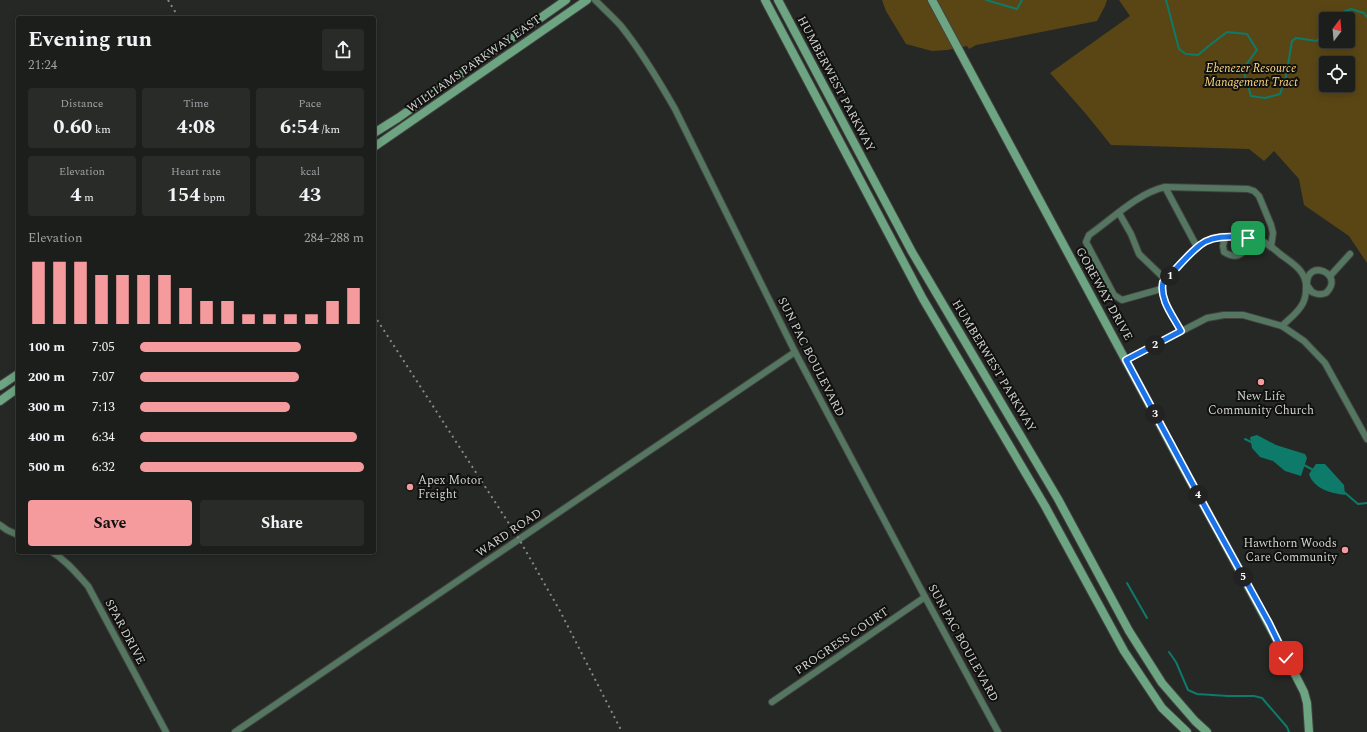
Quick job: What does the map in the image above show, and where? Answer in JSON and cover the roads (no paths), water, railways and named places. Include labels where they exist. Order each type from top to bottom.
[{"type":"main road","name":"WILLIAMS PARKWAY EAST","points":[[376,132],[398,118],[566,0]]},
{"type":"main road","name":"WILLIAMS PARKWAY EAST","points":[[376,146],[587,0]]},
{"type":"main road","name":"HUMBERWEST PARKWAY","points":[[765,0],[923,299],[1045,506],[1124,651],[1162,708],[1187,732]]},
{"type":"main road","name":"HUMBERWEST PARKWAY","points":[[778,0],[912,252],[1058,499],[1129,631],[1162,683],[1195,721],[1207,732]]},
{"type":"main road","name":"GOREWAY DRIVE","points":[[932,0],[1071,260],[1269,623],[1304,692],[1307,703],[1309,732]]},
{"type":"main road","points":[[0,386],[16,375]]},
{"type":"main road","points":[[0,401],[16,389]]},
{"type":"street","name":"SUN PAC BOULEVARD","points":[[595,0],[621,26],[637,47],[654,72],[674,107],[795,352],[998,732]]},
{"type":"street","points":[[1165,187],[1197,247]]},
{"type":"street","points":[[1161,289],[1122,300],[1114,295],[1086,242],[1089,235],[1132,203],[1154,190],[1165,187],[1248,189],[1254,191],[1258,196],[1273,229],[1271,247]]},
{"type":"street","points":[[1119,213],[1131,234],[1139,254],[1166,280]]},
{"type":"street","points":[[1181,331],[1164,301],[1161,289],[1163,282],[1200,244],[1212,239],[1234,236],[1257,239],[1271,247],[1296,266],[1307,278],[1307,285],[1312,292]]},
{"type":"street","points":[[1225,237],[1223,246],[1224,252],[1232,257],[1237,257],[1242,253],[1248,238]]},
{"type":"street","points":[[1330,276],[1350,254]]},
{"type":"street","points":[[1282,326],[1303,304],[1306,295],[1306,288],[1307,278],[1312,272],[1322,270],[1327,272],[1330,276],[1331,285],[1326,293],[1317,294],[1306,288]]},
{"type":"street","points":[[1126,360],[1207,318],[1224,315],[1243,315],[1282,326],[1304,341],[1325,363],[1367,439]]},
{"type":"street","name":"WARD ROAD","points":[[235,732],[795,352]]},
{"type":"street","points":[[0,524],[7,530],[16,534]]},
{"type":"street","name":"SPAR DRIVE","points":[[55,554],[74,570],[88,586],[166,732]]},
{"type":"street","name":"PROGRESS COURT","points":[[772,702],[925,597]]},
{"type":"waterway","points":[[986,0],[1017,9],[1022,0]]},
{"type":"waterway","points":[[1166,0],[1179,49],[1186,54],[1198,55],[1227,32],[1247,34],[1257,50],[1243,69],[1251,96],[1265,98],[1280,94],[1286,76],[1292,41],[1296,38],[1317,41],[1319,37]]},
{"type":"waterway","points":[[1343,12],[1351,9],[1364,13],[1367,17]]},
{"type":"waterway","points":[[1245,439],[1253,443]]},
{"type":"waterway","points":[[1304,465],[1315,471]]},
{"type":"waterway","points":[[1344,492],[1358,504],[1367,503]]},
{"type":"waterway","points":[[1127,583],[1147,618]]},
{"type":"waterway","points":[[1169,652],[1176,662],[1188,690],[1197,694],[1254,696],[1262,698],[1287,727],[1289,732]]},
{"type":"railway","points":[[168,0],[178,16]]},
{"type":"railway","points":[[376,318],[519,539],[560,611],[622,732]]},
{"type":"place","name":"New Life Community Church","points":[[1261,382]]},
{"type":"place","name":"Apex Motor Freight","points":[[410,487]]},
{"type":"place","name":"Hawthorn Woods Care Community","points":[[1345,550]]},
{"type":"park label","name":"Ebenezer Resource Management Tract","points":[[1251,75]]}]
